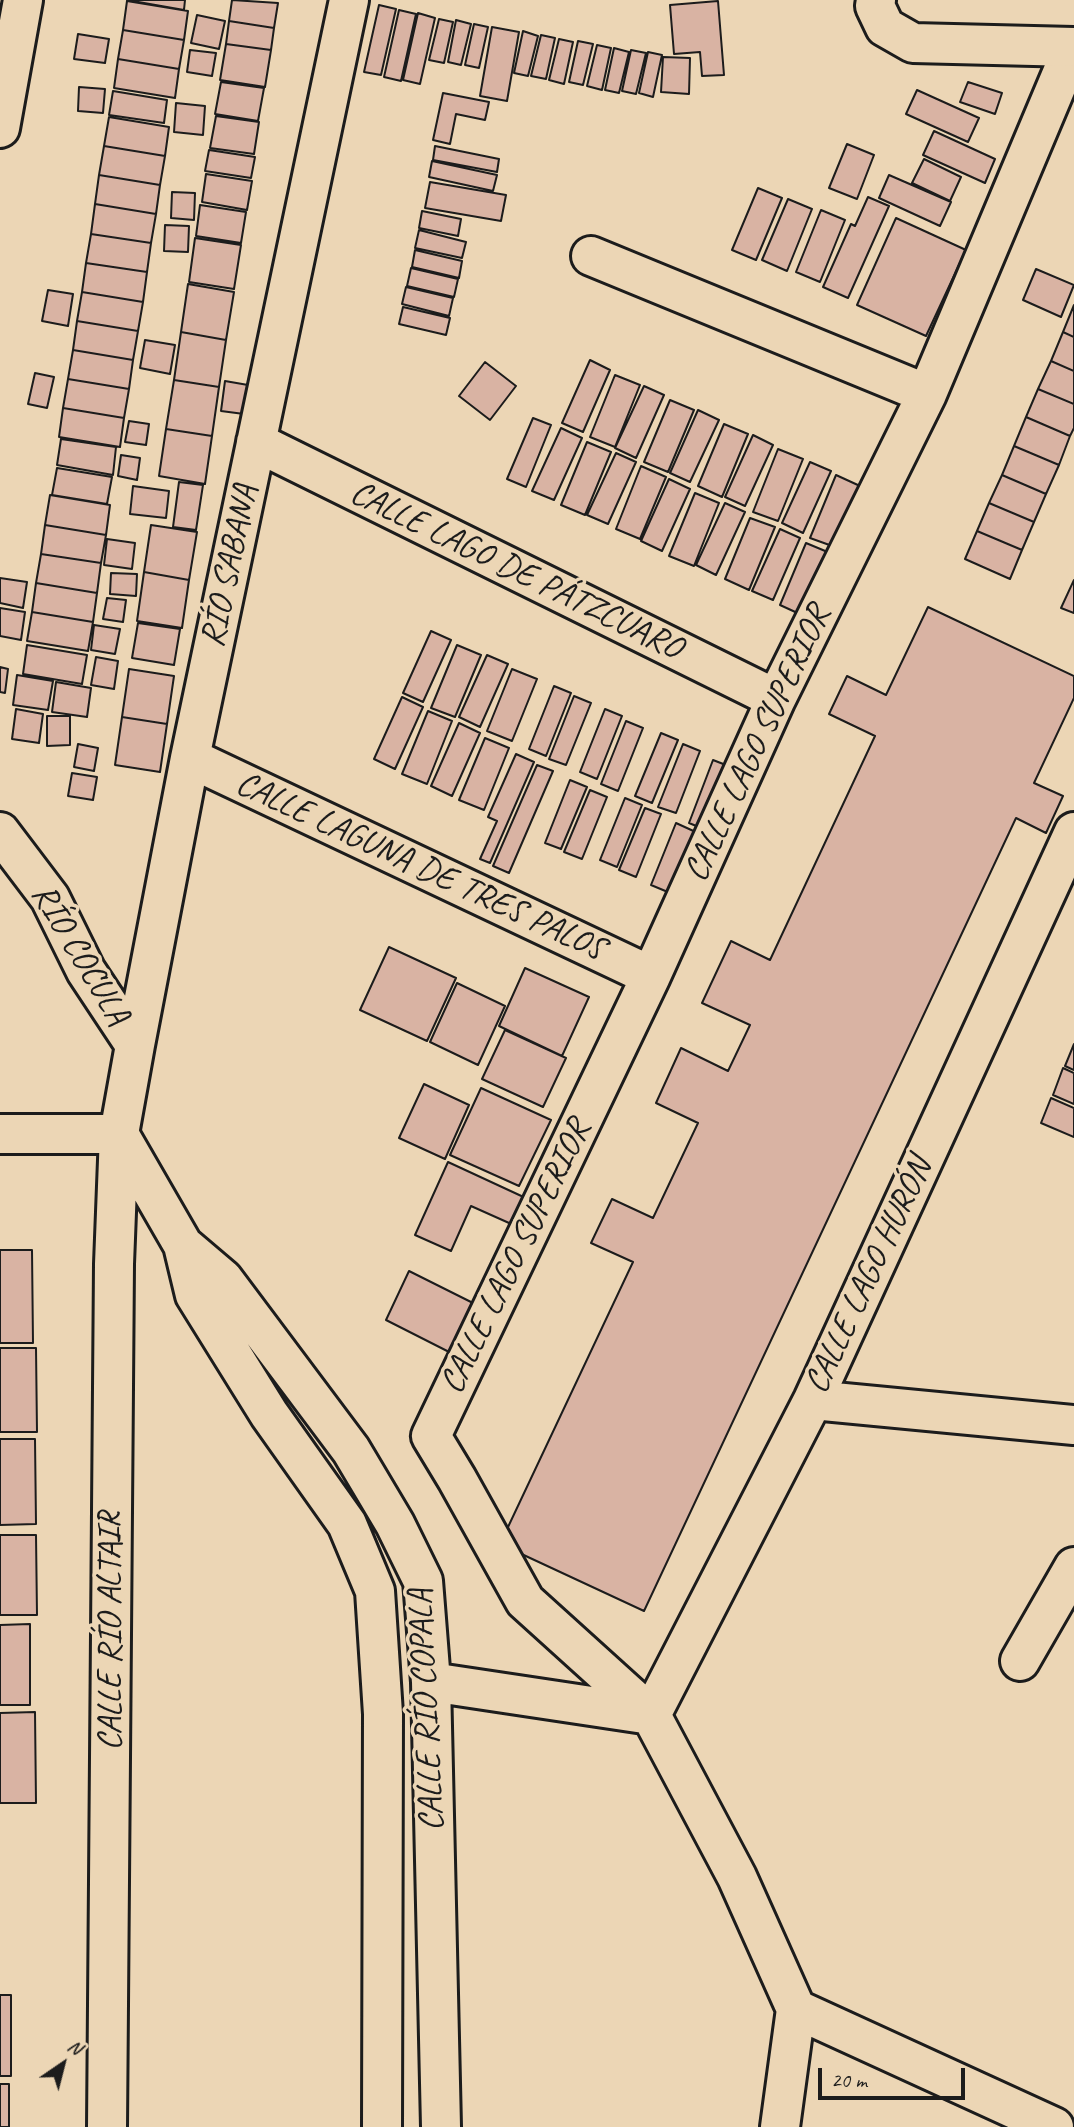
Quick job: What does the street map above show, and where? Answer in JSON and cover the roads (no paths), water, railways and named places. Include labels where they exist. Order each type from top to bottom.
[{"type":"street","points":[[0,128],[23,0]]},
{"type":"street","name":"RÍO SABANA","points":[[119,1135],[190,758],[349,0]]},
{"type":"street","points":[[876,0],[875,6],[885,27],[914,43],[1073,47]]},
{"type":"street","name":"CALLE LAGO SUPERIOR","points":[[651,1715],[526,1601],[430,1436],[651,976],[776,699],[927,394],[1073,47]]},
{"type":"street","points":[[591,256],[927,394]]},
{"type":"street","name":"CALLE LAGO DE PÁTZCUARO","points":[[256,442],[776,699]]},
{"type":"street","name":"CALLE LAGUNA DE TRES PALOS","points":[[190,758],[651,976]]},
{"type":"street","name":"RÍO COCULA","points":[[0,832],[50,898],[86,971],[135,1045]]},
{"type":"street","name":"CALLE LAGO HURÓN","points":[[651,1715],[813,1400],[1074,832]]},
{"type":"street","points":[[0,1134],[119,1135]]},
{"type":"street","name":"CALLE RÍO COPALA","points":[[119,1135],[183,1245],[195,1295],[269,1414],[347,1524],[375,1591],[383,1714],[382,2127]]},
{"type":"street","name":"CALLE RÍO ALTAIR","points":[[107,2127],[114,1278],[119,1135]]},
{"type":"street","name":"CALLE RÍO COPALA","points":[[183,1245],[223,1279],[351,1450],[395,1524],[423,1581],[431,1682],[441,2127]]},
{"type":"street","points":[[813,1400],[1074,1425]]},
{"type":"street","points":[[1020,1661],[1074,1567]]},
{"type":"street","points":[[431,1682],[651,1715],[737,1877],[796,2010],[780,2127]]},
{"type":"street","points":[[796,2010],[1054,2127]]}]
